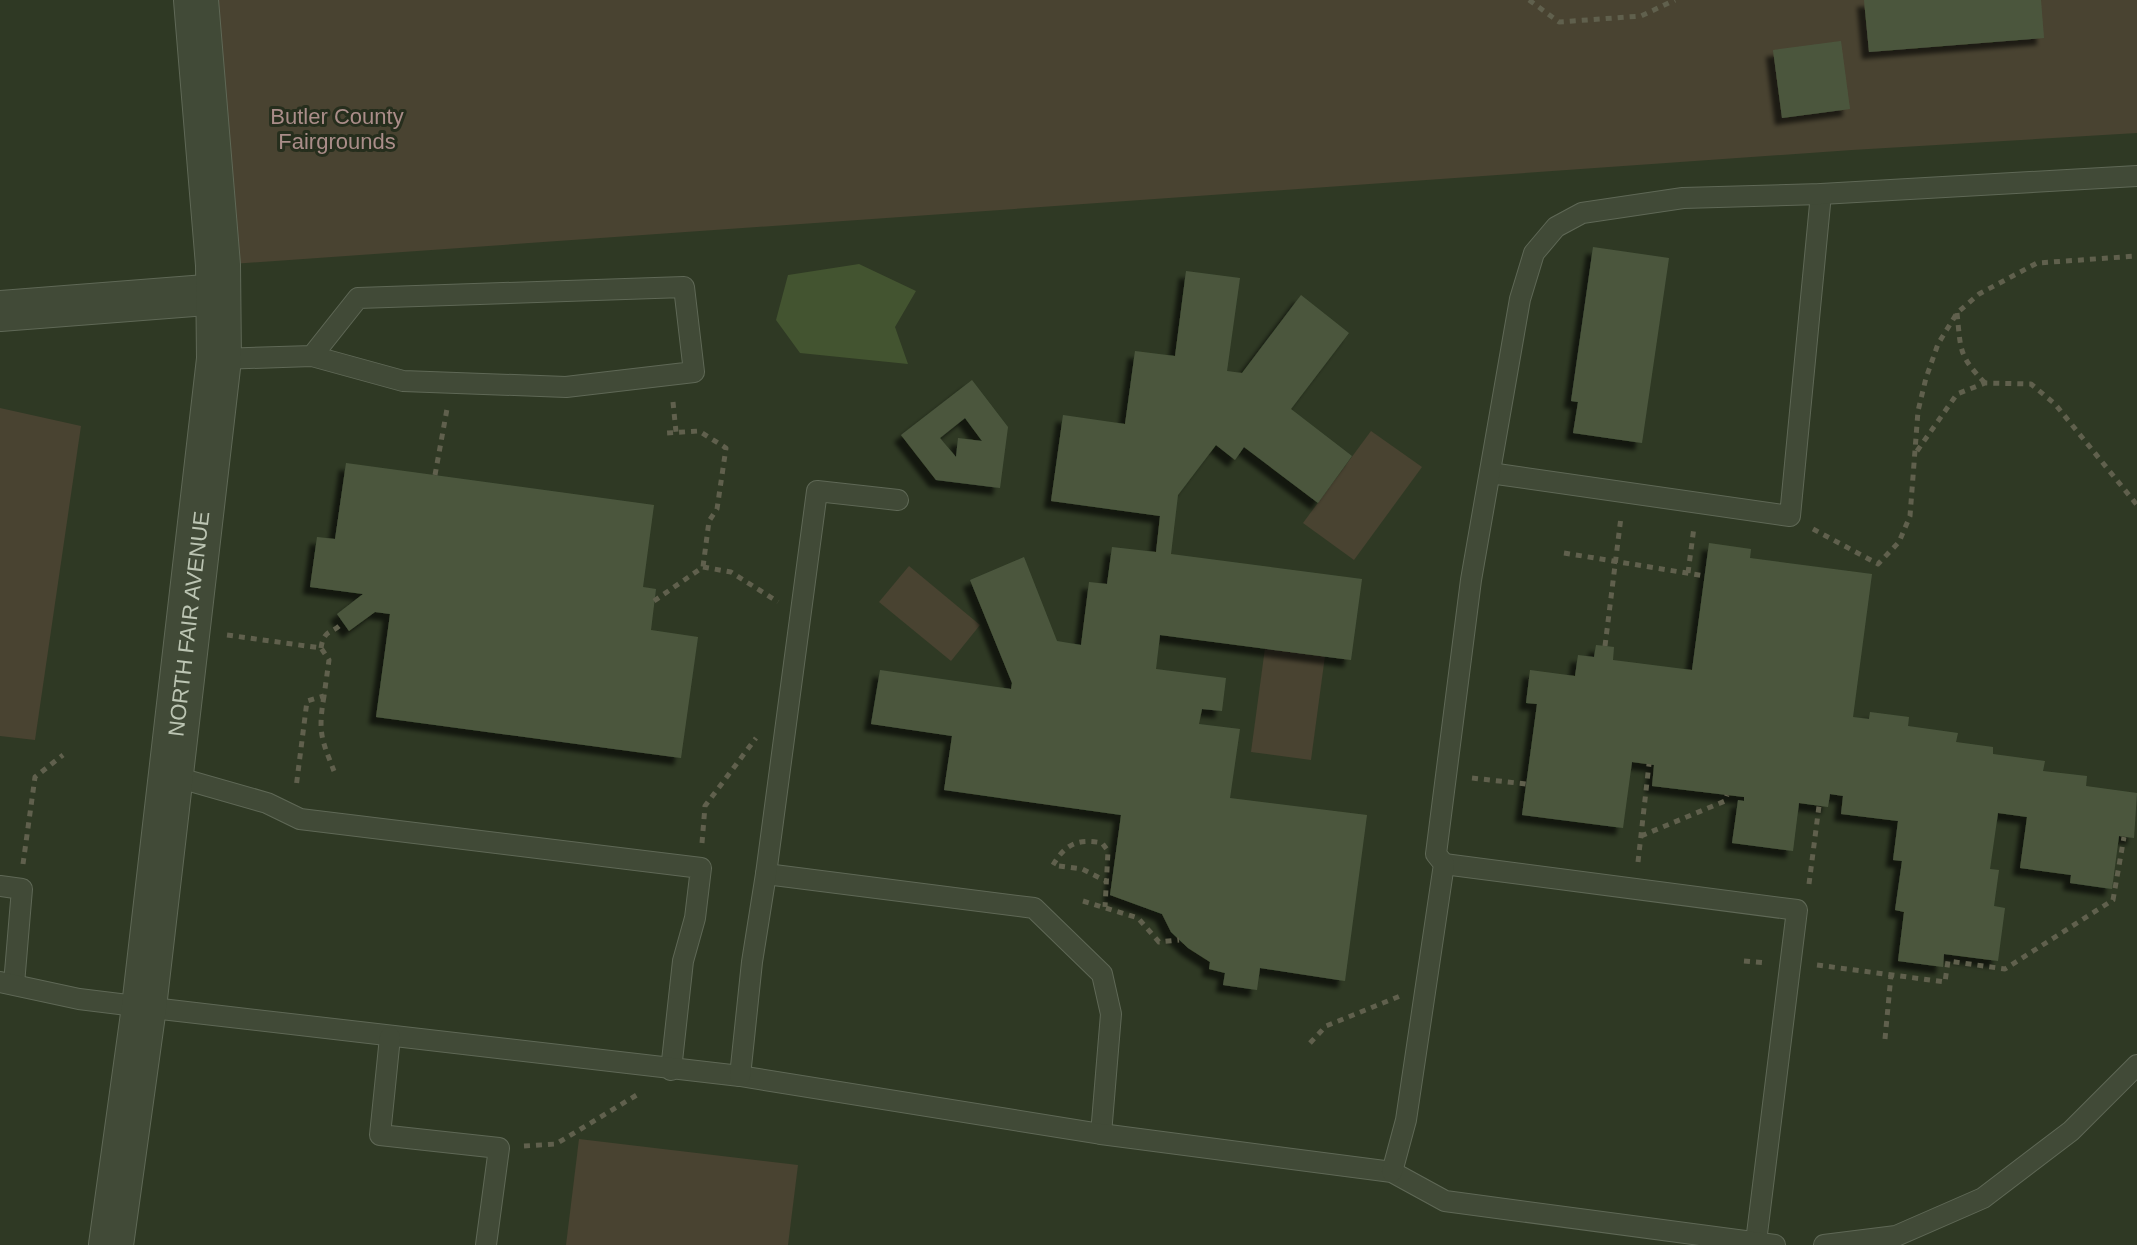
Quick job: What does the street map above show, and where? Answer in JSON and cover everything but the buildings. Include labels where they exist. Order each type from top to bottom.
[{"type":"street","name":"NORTH FAIR AVENUE","points":[[111,1245],[144,1007],[219,359],[219,294],[196,0]]},
{"type":"street","points":[[0,311],[219,294]]},
{"type":"lane","points":[[0,886],[22,889],[7,983],[79,999],[740,1076],[1101,1134],[1392,1172],[1445,1201],[1766,1243],[1797,910],[1444,864],[1436,854],[1471,580],[1520,299],[1534,253],[1556,227],[1582,213],[1683,198],[1821,194],[2137,176]]},
{"type":"lane","points":[[1490,473],[1790,516],[1821,194]]},
{"type":"lane","points":[[219,359],[312,356],[403,381],[566,387],[694,372],[684,287],[358,298],[312,356]]},
{"type":"lane","points":[[740,1076],[752,962],[817,491],[898,500]]},
{"type":"lane","points":[[169,775],[267,803],[300,819],[701,868],[695,918],[683,961],[671,1070]]},
{"type":"lane","points":[[1392,1172],[1406,1120],[1444,864]]},
{"type":"lane","points":[[766,874],[1034,908],[1102,974],[1111,1014],[1101,1134]]},
{"type":"lane","points":[[390,1037],[380,1135],[499,1148],[486,1245]]},
{"type":"lane","points":[[1824,1245],[1896,1236],[1983,1198],[2071,1131],[2137,1065]]},
{"type":"path","points":[[1529,0],[1559,22],[1641,16],[1675,0]]},
{"type":"path","points":[[1790,516],[1878,564],[1899,542],[1910,516],[1918,411],[1938,344],[1957,313],[1979,294],[2037,263],[2137,256]]},
{"type":"path","points":[[1957,313],[1961,352],[1971,369],[1985,383]]},
{"type":"path","points":[[435,475],[451,383]]},
{"type":"path","points":[[1917,452],[1957,394],[1985,383],[2031,384],[2055,404],[2137,505]]},
{"type":"path","points":[[667,433],[699,431],[726,448],[717,509],[709,521],[703,567]]},
{"type":"path","points":[[1605,646],[1624,492]]},
{"type":"path","points":[[1688,573],[1698,503]]},
{"type":"path","points":[[1564,553],[1705,576]]},
{"type":"path","points":[[654,601],[703,567],[731,572],[800,614]]},
{"type":"path","points":[[334,771],[320,736],[319,724],[329,660],[321,648],[322,638],[327,632],[339,628],[343,622]]},
{"type":"path","points":[[227,635],[321,648]]},
{"type":"path","points":[[300,819],[295,796],[307,701],[324,696]]},
{"type":"path","points":[[701,868],[705,806],[757,737]]},
{"type":"path","points":[[22,889],[25,840],[35,777],[63,755]]},
{"type":"path","points":[[1638,863],[1649,764]]},
{"type":"path","points":[[1472,778],[1526,784]]},
{"type":"path","points":[[1641,836],[1725,801],[1727,795]]},
{"type":"path","points":[[1809,884],[1819,806]]},
{"type":"path","points":[[1816,965],[1945,982],[1948,961],[2005,969],[2113,900],[2124,837]]},
{"type":"path","points":[[1105,907],[1108,851],[1102,843],[1085,840],[1069,845],[1059,855],[1056,866],[1082,869],[1106,881]]},
{"type":"path","points":[[1083,901],[1138,918],[1159,942],[1179,940]]},
{"type":"path","points":[[1744,961],[1772,964]]},
{"type":"path","points":[[1885,1039],[1891,975]]},
{"type":"path","points":[[1310,1043],[1326,1026],[1402,995]]},
{"type":"path","points":[[499,1148],[556,1144],[645,1090],[671,1070]]},
{"type":"green space","name":"Butler County Fairgrounds","points":[[196,0],[2137,0],[2137,133],[1852,150],[218,265]]},
{"type":"green space","points":[[0,408],[81,426],[35,740],[0,736]]},
{"type":"green space","points":[[1371,431],[1422,467],[1354,560],[1303,523]]},
{"type":"green space","points":[[909,566],[980,625],[951,661],[879,602]]},
{"type":"green space","points":[[1265,648],[1325,656],[1311,760],[1251,752]]},
{"type":"green space","points":[[579,1139],[798,1165],[788,1245],[566,1245]]},
{"type":"shaded area","points":[[859,264],[916,291],[895,327],[908,364],[800,353],[776,320],[788,275]]}]
